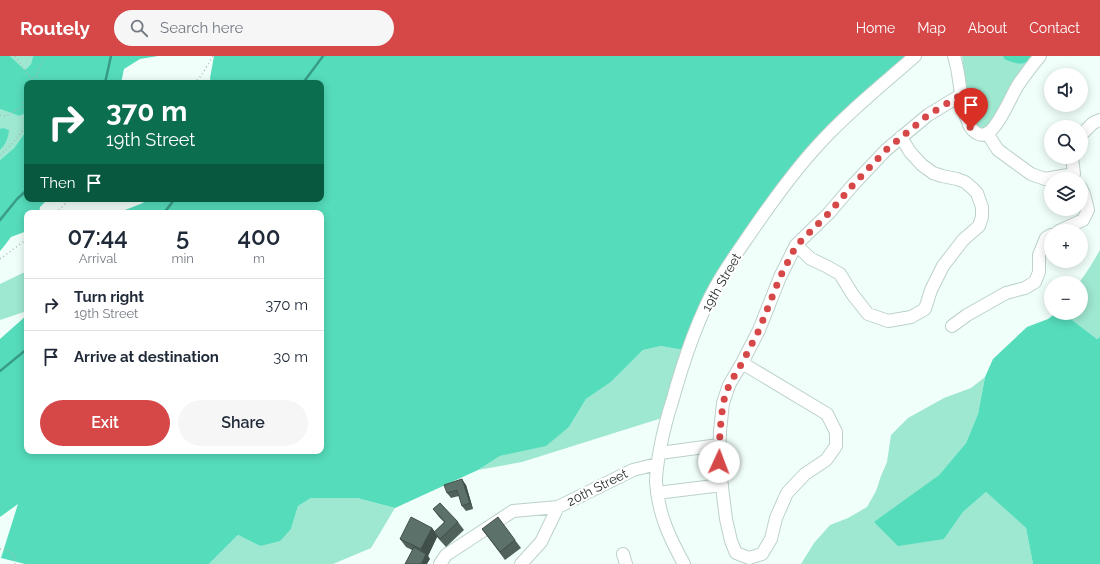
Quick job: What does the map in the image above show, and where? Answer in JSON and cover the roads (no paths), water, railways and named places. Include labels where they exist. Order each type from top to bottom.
[{"type":"street","name":"19th Street","points":[[684,564],[672,542],[661,514],[656,481],[658,458],[665,423],[682,365],[701,316],[716,285],[740,248],[771,203],[819,144],[845,117],[915,56]]},
{"type":"street","points":[[954,56],[964,112],[971,129],[976,133],[982,134],[987,134],[995,125],[1017,87],[1034,62],[1040,56]]},
{"type":"street","points":[[742,363],[827,414],[836,432],[836,446],[826,460],[805,474],[787,493],[776,518],[771,539],[762,554],[749,558],[736,553],[730,541],[719,462],[723,403],[729,385],[759,330],[780,277],[796,246],[829,213],[886,150],[928,115],[961,95]]},
{"type":"street","points":[[1088,128],[1093,123],[1100,120]]},
{"type":"street","points":[[987,134],[998,150],[1031,174],[1044,178]]},
{"type":"street","points":[[796,246],[811,259],[840,274],[853,295],[868,314],[888,321],[911,317],[925,309],[931,290],[943,266],[963,240],[979,226],[982,217],[982,208],[977,193],[972,188],[965,182],[933,173],[922,165],[910,152],[901,137]]},
{"type":"street","points":[[1074,224],[1083,220],[1085,216]]},
{"type":"street","points":[[952,326],[972,312],[1006,293],[1025,288],[1035,282],[1039,272],[1039,255],[1044,243]]},
{"type":"street","name":"20th Street","points":[[521,564],[541,542],[558,507],[658,458],[720,445]]},
{"type":"street","points":[[658,493],[722,485]]},
{"type":"street","points":[[440,564],[446,555],[513,511],[558,507]]},
{"type":"waterway","points":[[106,80],[111,56]]},
{"type":"waterway","points":[[305,80],[323,56]]},
{"type":"waterway","points":[[0,220],[24,193]]},
{"type":"waterway","points":[[166,210],[172,202]]},
{"type":"waterway","points":[[0,371],[24,351]]}]
